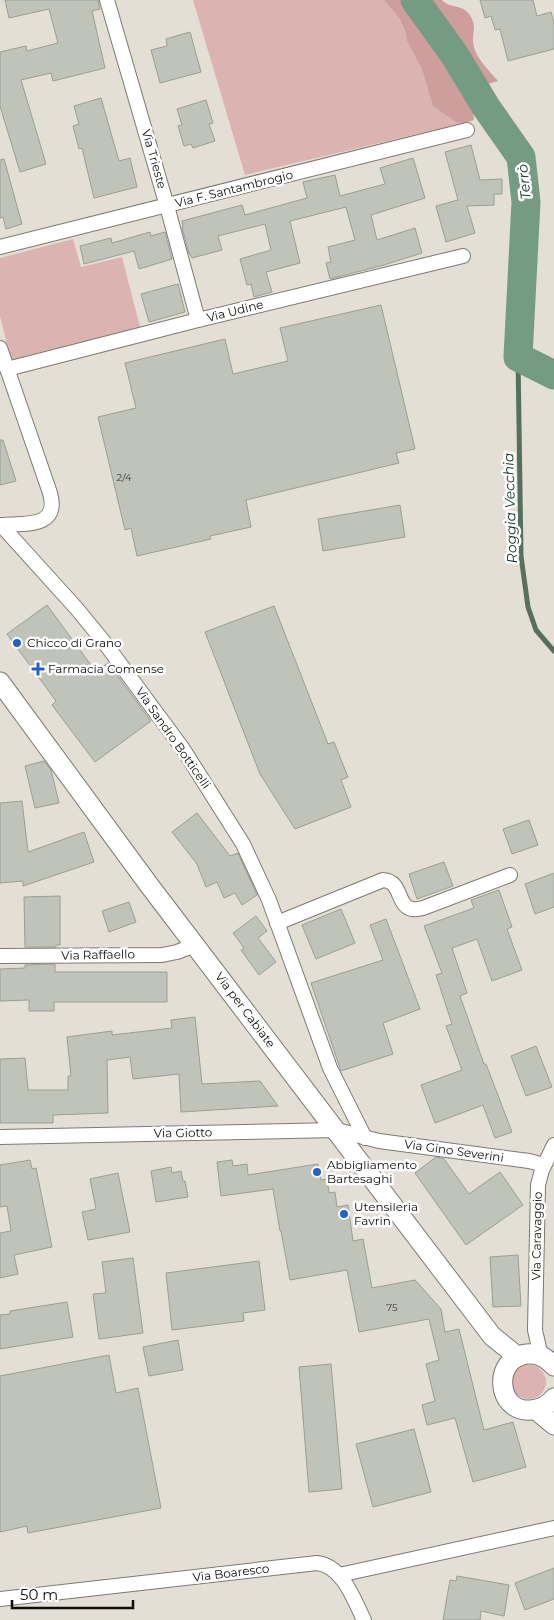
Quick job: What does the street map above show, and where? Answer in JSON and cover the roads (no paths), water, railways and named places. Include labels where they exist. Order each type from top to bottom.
[{"type":"street","name":"Via Trieste","points":[[106,0],[167,206],[198,320]]},
{"type":"street","name":"Via F. Santambrogio","points":[[0,247],[467,130]]},
{"type":"street","name":"Via Udine","points":[[8,369],[198,320],[463,256]]},
{"type":"street","points":[[0,348],[50,493],[53,507],[51,514],[44,520],[1,525]]},
{"type":"street","name":"Via Sandro Botticelli","points":[[1,525],[91,626],[183,749],[247,851],[263,886],[330,1068],[365,1138]]},
{"type":"street","name":"Via per Cabiate","points":[[0,682],[195,945],[492,1336],[510,1352],[515,1361]]},
{"type":"street","points":[[277,923],[383,880],[391,881],[394,884],[400,900],[406,906],[410,909],[420,910],[510,876]]},
{"type":"street","name":"Via Raffaello","points":[[0,956],[162,954],[177,952],[195,945]]},
{"type":"street","name":"Via Giotto","points":[[0,1137],[337,1130],[365,1138]]},
{"type":"street","name":"Via Gino Severini","points":[[365,1138],[544,1165]]},
{"type":"street","name":"Via Caravaggio","points":[[548,1361],[539,1348],[535,1330],[537,1196],[544,1165],[554,1145]]},
{"type":"street","name":"Via Caravaggio","points":[[515,1361],[535,1330]]},
{"type":"street","points":[[548,1361],[532,1354],[515,1361],[502,1386],[509,1400],[522,1409],[536,1410],[548,1404],[554,1398]]},
{"type":"street","points":[[536,1410],[554,1425]]},
{"type":"street","points":[[364,1620],[339,1575],[554,1528]]},
{"type":"street","name":"Via Boaresco","points":[[0,1599],[313,1563],[328,1565],[339,1575]]},
{"type":"waterway","name":"Terrò","points":[[415,0],[454,54],[486,107],[521,157],[526,202],[518,357],[554,375]]},
{"type":"waterway","name":"Roggia Vecchia","points":[[518,357],[521,556],[528,607],[536,630],[554,651]]},
{"type":"place","name":"Chicco di Grano","points":[[17,643]]},
{"type":"place","name":"Farmacia Comense","points":[[38,669]]},
{"type":"place","name":"Abbigliamento Bartesaghi","points":[[317,1172]]},
{"type":"place","name":"Utensileria Favrin","points":[[344,1214]]}]
